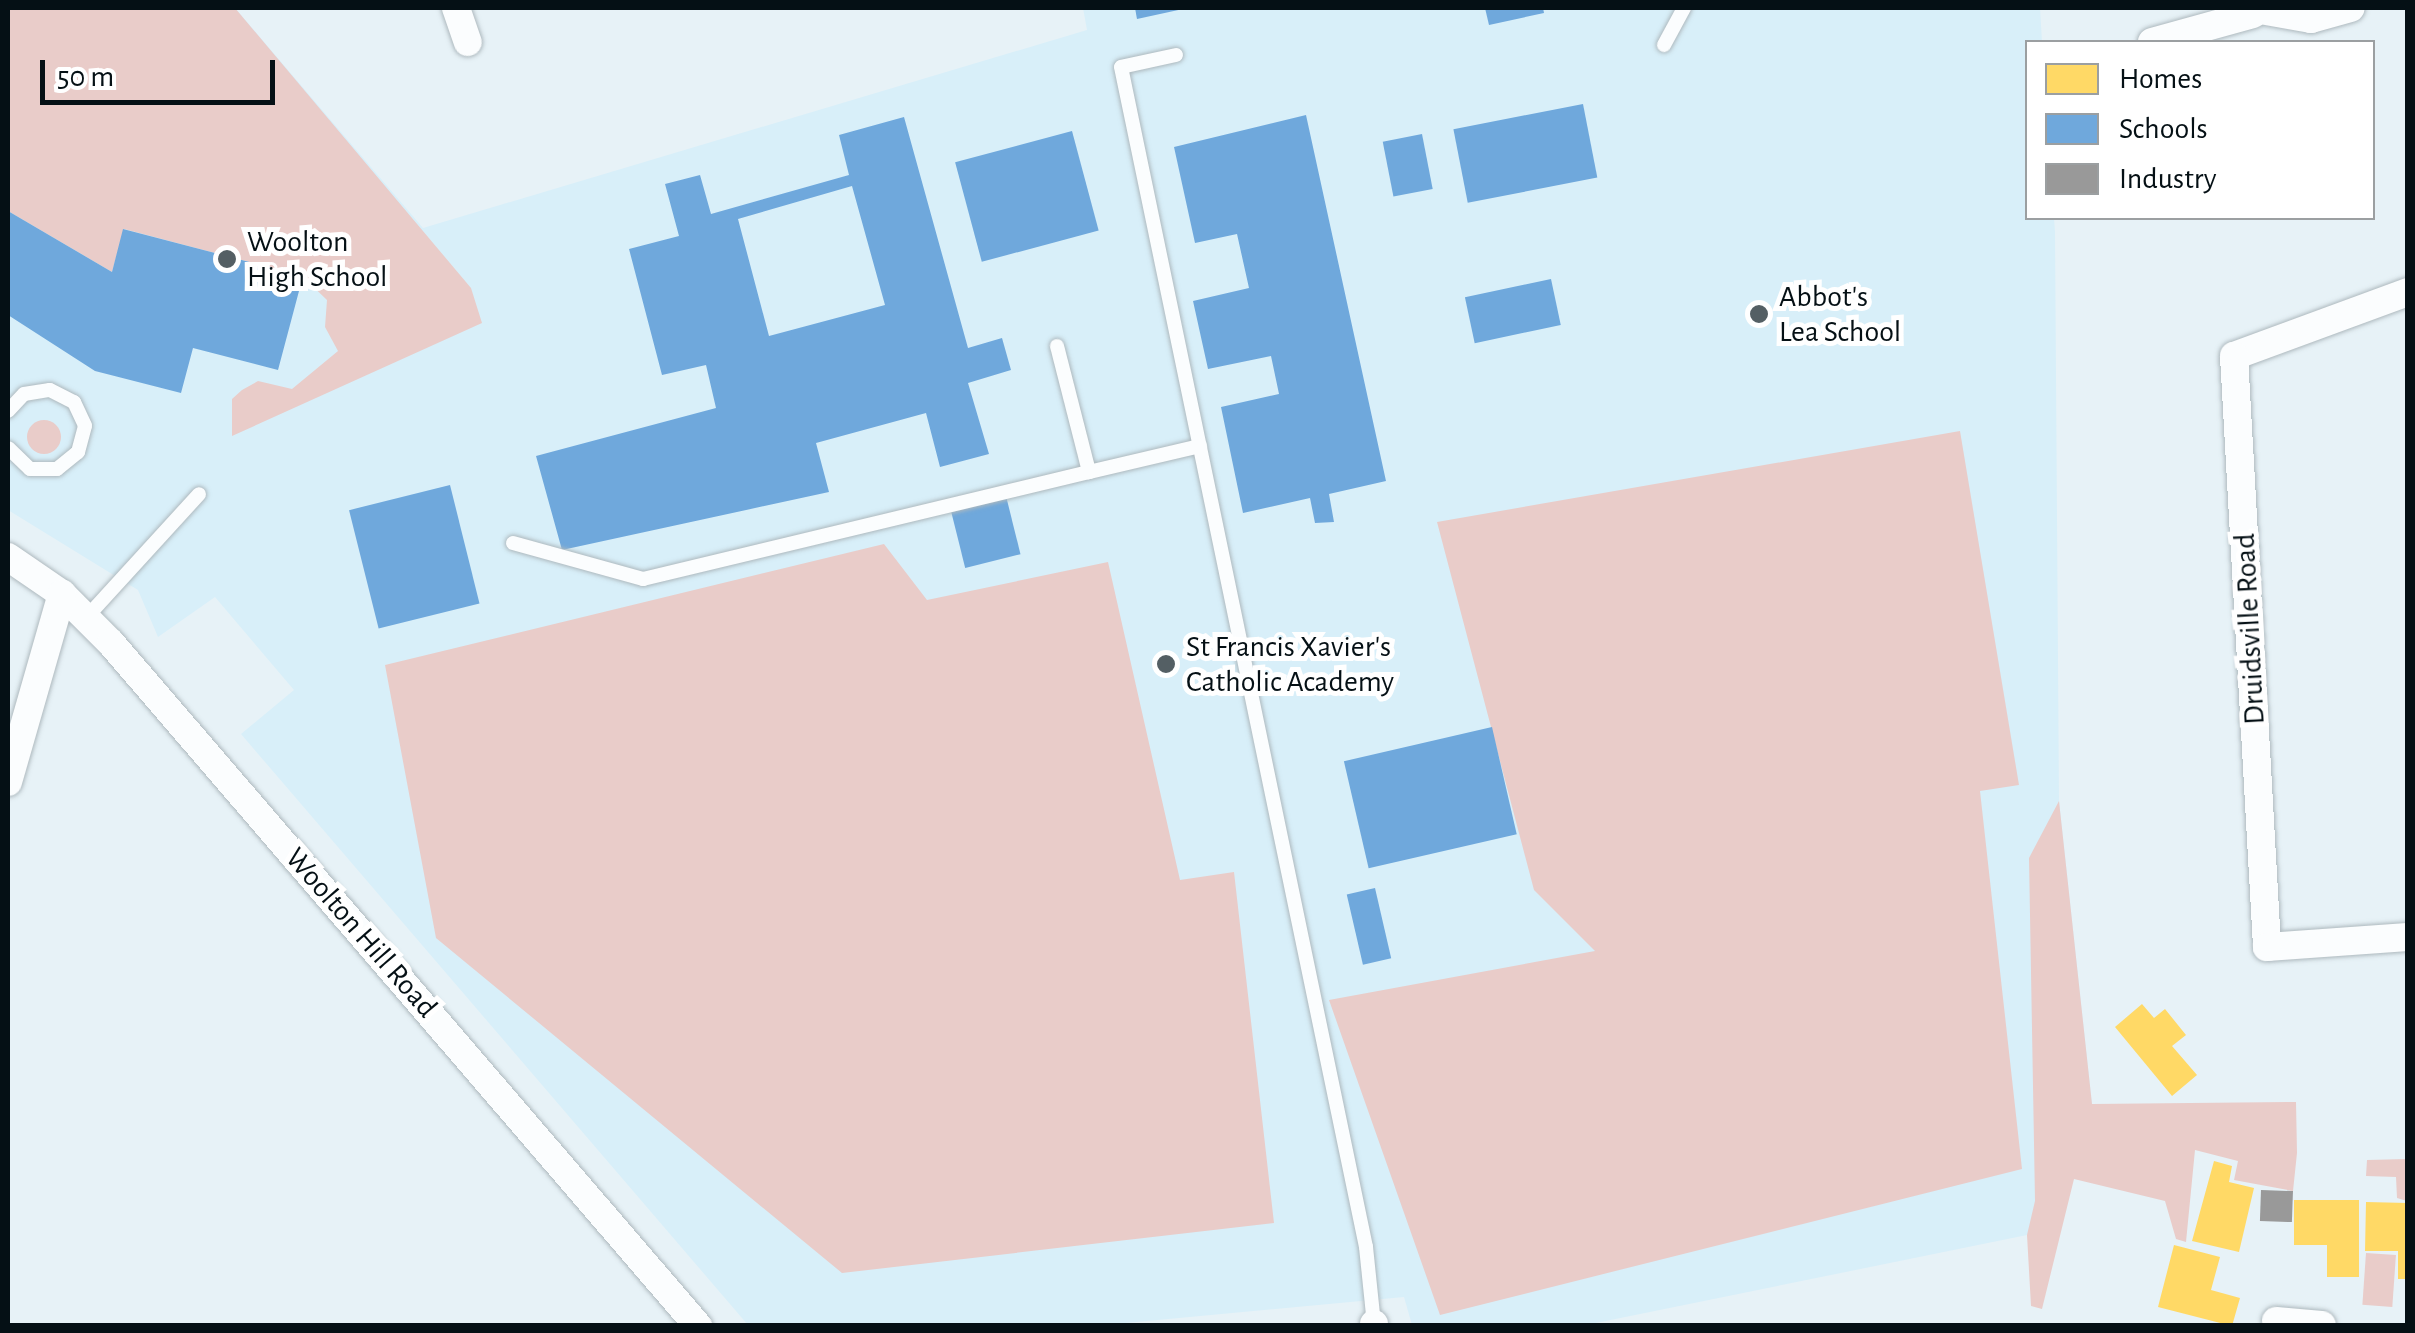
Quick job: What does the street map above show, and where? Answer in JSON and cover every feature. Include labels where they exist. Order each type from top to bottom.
[{"type":"street","points":[[456,8],[468,42]]},
{"type":"street","points":[[2158,40],[2251,10],[2311,20],[2350,8]]},
{"type":"street","name":"Druidsville Road","points":[[2408,292],[2234,356],[2268,947],[2408,937]]},
{"type":"street","name":"Woolton Hill Road","points":[[8,557],[62,594],[86,619],[698,1326]]},
{"type":"street","points":[[8,782],[62,594]]},
{"type":"street","points":[[2276,1321],[2332,1326]]},
{"type":"lane","points":[[1664,45],[1684,8]]},
{"type":"lane","points":[[1176,54],[1121,66],[1366,1247],[1374,1325]]},
{"type":"lane","points":[[1058,346],[1089,472]]},
{"type":"lane","points":[[8,448],[44,471],[69,462],[84,440],[81,413],[63,394],[37,390],[10,404]]},
{"type":"lane","points":[[513,543],[642,578],[1200,446]]},
{"type":"lane","points":[[86,619],[199,494]]},
{"type":"shaded area","name":"St Francis Xavier's Catholic Academy","points":[[8,8],[235,8],[423,228],[1087,30],[1083,8],[2040,8],[2042,40],[2025,40],[2025,220],[2054,220],[2055,232],[2059,801],[2092,1104],[2074,1179],[2027,1235],[1586,1325],[1412,1325],[1404,1297],[1094,1326],[748,1325],[241,734],[294,690],[215,597],[158,637],[138,590],[8,510]]},
{"type":"shaded area","name":"Woolton High School","points":[[8,8],[235,8],[471,288],[482,323],[232,436],[232,399],[242,390],[258,381],[292,389],[338,351],[325,327],[327,300],[302,276],[124,229],[112,272],[8,211]]},
{"type":"shaded area","points":[[44,420],[56,425],[61,437],[56,449],[44,454],[32,449],[27,437],[32,425]]},
{"type":"shaded area","points":[[1960,431],[2019,785],[1980,791],[2022,1169],[1440,1315],[1329,1000],[1595,951],[1534,890],[1437,522]]},
{"type":"shaded area","points":[[884,544],[927,600],[1108,562],[1180,880],[1234,872],[1274,1223],[842,1273],[436,938],[385,665]]},
{"type":"shaded area","points":[[2059,801],[2092,1104],[2296,1102],[2297,1153],[2293,1191],[2234,1180],[2238,1161],[2195,1150],[2186,1242],[2176,1239],[2165,1201],[2074,1179],[2042,1309],[2031,1306],[2027,1235],[2035,1201],[2029,858]]},
{"type":"shaded area","points":[[2407,1159],[2407,1201],[2397,1198],[2396,1177],[2366,1176],[2367,1160]]},
{"type":"shaded area","points":[[2366,1253],[2396,1255],[2392,1307],[2362,1305]]},
{"type":"building: Homes","points":[[2142,1004],[2154,1018],[2165,1009],[2186,1035],[2172,1046],[2197,1075],[2172,1096],[2115,1027]]},
{"type":"building: Homes","points":[[2214,1161],[2232,1166],[2229,1182],[2254,1188],[2239,1252],[2192,1241]]},
{"type":"building: Homes","points":[[2294,1200],[2359,1200],[2359,1277],[2327,1277],[2327,1245],[2294,1245]]},
{"type":"building: Homes","points":[[2366,1202],[2408,1203],[2408,1279],[2398,1279],[2398,1251],[2365,1251]]},
{"type":"building: Homes","points":[[2174,1245],[2220,1257],[2211,1290],[2240,1298],[2232,1326],[2158,1307]]},
{"type":"building: Schools","points":[[1135,8],[1183,8],[1183,9],[1137,19]]},
{"type":"building: Schools","points":[[1485,8],[1543,8],[1544,13],[1489,25]]},
{"type":"building: Schools","points":[[1583,104],[1597,178],[1468,203],[1453,129]]},
{"type":"building: Schools","points":[[1306,115],[1386,481],[1329,494],[1334,522],[1315,523],[1310,498],[1243,513],[1221,407],[1279,394],[1271,356],[1208,369],[1193,301],[1249,288],[1237,234],[1195,243],[1174,147]]},
{"type":"building: Schools","points":[[904,117],[968,348],[1002,338],[1011,370],[968,383],[989,454],[940,467],[926,413],[816,443],[829,492],[562,550],[536,456],[716,408],[706,365],[662,375],[629,249],[679,236],[665,184],[700,175],[711,214],[849,175],[839,135]],"holes":[[[852,186],[885,305],[769,336],[738,219]]]},
{"type":"building: Schools","points":[[1072,131],[1099,230],[982,262],[955,162]]},
{"type":"building: Schools","points":[[1422,134],[1433,189],[1393,197],[1383,142]]},
{"type":"building: Schools","points":[[8,211],[112,272],[123,229],[303,276],[278,370],[193,348],[181,393],[95,371],[8,315]]},
{"type":"building: Schools","points":[[1551,279],[1561,325],[1475,343],[1465,297]]},
{"type":"building: Schools","points":[[450,485],[480,603],[379,629],[349,510]]},
{"type":"building: Schools","points":[[1006,496],[1021,554],[965,568],[951,510]]},
{"type":"building: Schools","points":[[1492,727],[1517,834],[1369,868],[1344,761]]},
{"type":"building: Schools","points":[[1375,888],[1391,958],[1363,965],[1347,895]]},
{"type":"building: Industry","points":[[2261,1190],[2293,1191],[2292,1222],[2260,1221]]},
{"type":"place","name":"Woolton High School","points":[[227,259]]},
{"type":"place","name":"Abbot's Lea School","points":[[1759,314]]},
{"type":"place","name":"St Francis Xavier's Catholic Academy","points":[[1166,664]]}]
